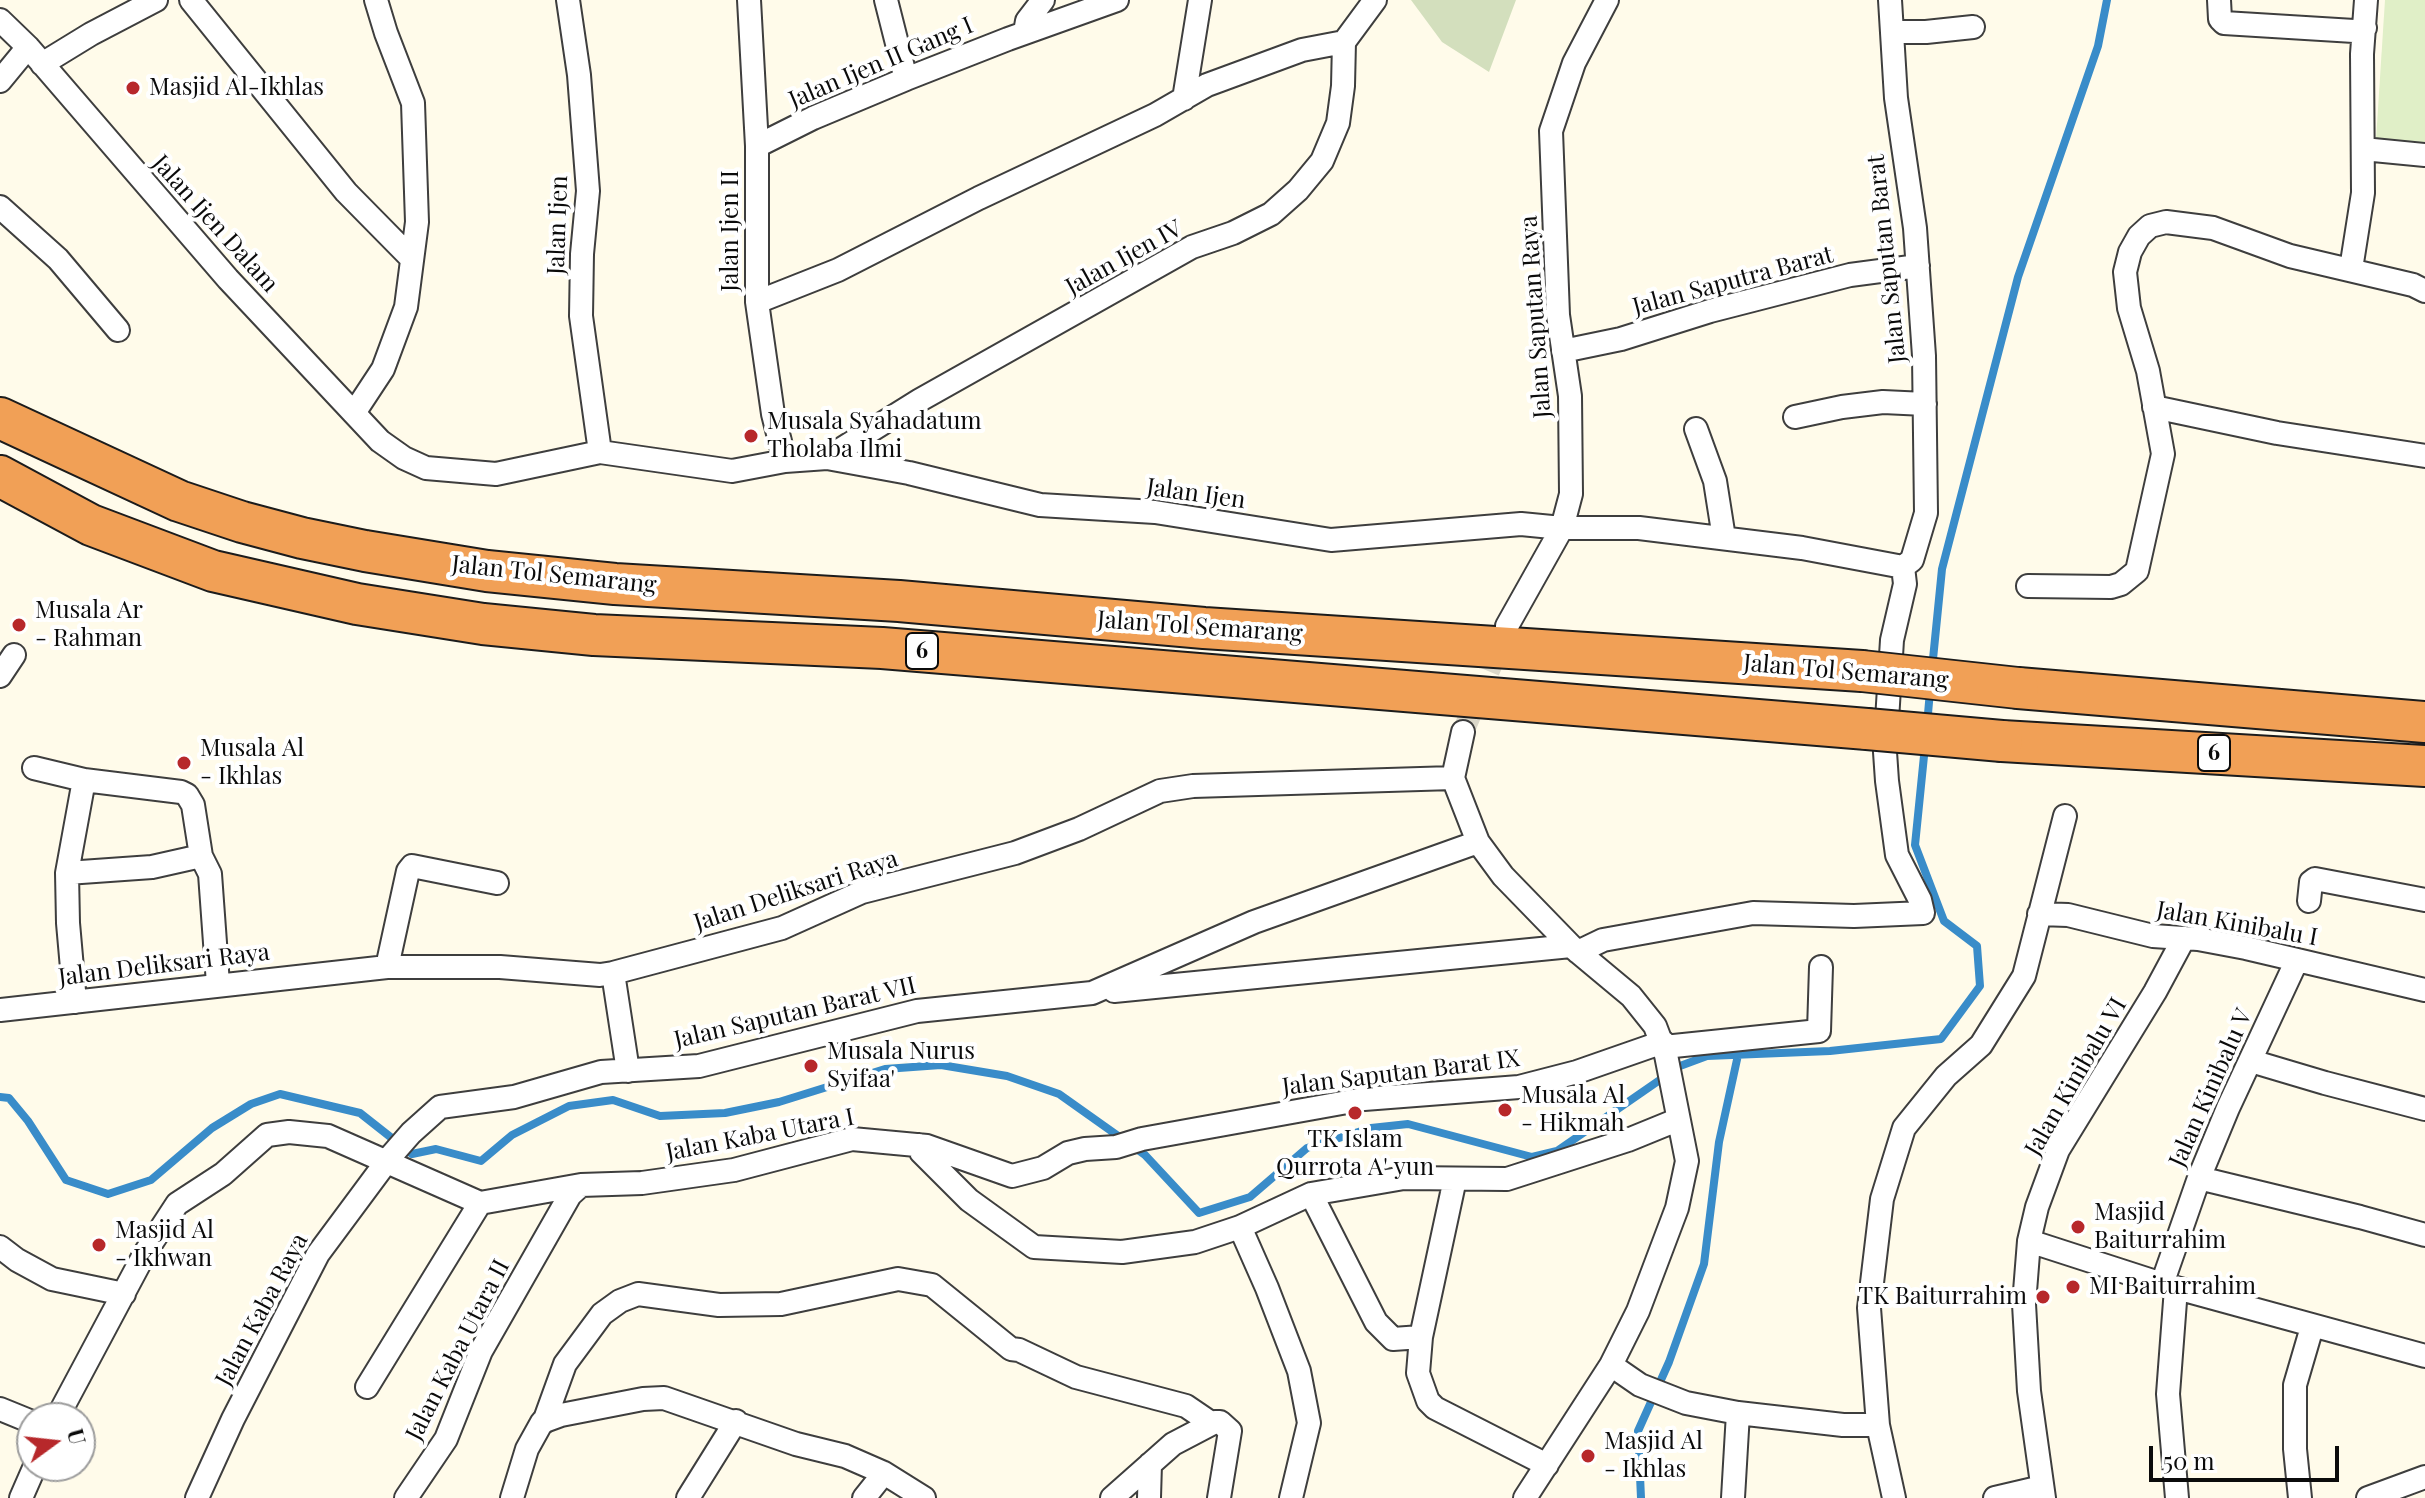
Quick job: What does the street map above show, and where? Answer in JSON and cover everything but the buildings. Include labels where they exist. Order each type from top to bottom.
[{"type":"highway","name":"Jalan Tol Semarang","points":[[0,418],[179,501],[242,522],[365,551],[487,571],[615,584],[899,601],[1204,628],[1862,671],[2018,688],[2425,722]]},
{"type":"highway","name":"Jalan Tol Semarang","points":[[0,476],[91,525],[213,571],[357,604],[483,624],[594,635],[882,648],[2002,741],[2425,766]]},
{"type":"street","points":[[0,81],[35,56],[91,34],[156,0]]},
{"type":"street","points":[[191,0],[346,192],[412,259]]},
{"type":"street","points":[[362,0],[386,33]]},
{"type":"street","points":[[376,0],[413,103],[417,222],[406,307],[383,369],[354,413],[380,441],[404,458],[426,468],[496,474],[600,452],[732,471],[785,461]]},
{"type":"street","name":"Jalan Ijen","points":[[568,0],[579,75],[588,191],[582,254],[581,316],[600,452]]},
{"type":"street","name":"Jalan Ijen II","points":[[749,0],[757,146],[757,302],[773,414],[785,461]]},
{"type":"street","points":[[886,0],[906,79]]},
{"type":"street","points":[[1025,18],[1043,0]]},
{"type":"street","name":"Jalan Ijen II Gang I","points":[[757,146],[813,118],[906,79],[1025,18],[1117,0]]},
{"type":"street","points":[[1184,99],[1200,0]]},
{"type":"street","points":[[757,302],[838,270],[1207,85],[1302,50],[1344,42],[1375,0]]},
{"type":"street","name":"Jalan Saputan Raya","points":[[1507,626],[1562,528],[1571,494],[1570,396],[1558,315],[1551,131],[1574,63],[1607,0]]},
{"type":"street","name":"Jalan Saputan Barat","points":[[1890,0],[1896,98],[1918,266],[1925,404],[1926,513],[1912,560],[1903,567]]},
{"type":"street","points":[[2219,0],[2220,19],[2224,23],[2354,31],[2365,28]]},
{"type":"street","points":[[2351,269],[2363,193],[2362,54],[2366,0]]},
{"type":"street","name":"Jalan Ijen Dalam","points":[[0,20],[35,56],[164,209],[354,413]]},
{"type":"street","points":[[1892,32],[1973,27]]},
{"type":"street","name":"Jalan Ijen IV","points":[[785,461],[827,458],[920,400],[1192,247],[1233,233],[1271,214],[1298,190],[1322,161],[1338,123],[1344,42]]},
{"type":"street","points":[[2363,149],[2425,155]]},
{"type":"street","points":[[0,207],[58,259],[118,330]]},
{"type":"street","points":[[2028,586],[2111,587],[2121,584],[2137,571],[2163,454],[2148,371],[2129,308],[2125,272],[2130,252],[2139,236],[2150,226],[2166,222],[2213,228],[2290,256],[2413,285],[2425,291]]},
{"type":"street","name":"Jalan Saputra Barat","points":[[1563,351],[1621,339],[1710,311],[1850,275],[1918,266]]},
{"type":"street","points":[[1795,417],[1883,402],[1925,404]]},
{"type":"street","points":[[2154,407],[2277,433],[2424,451]]},
{"type":"street","points":[[1696,429],[1715,481],[1724,538]]},
{"type":"street","name":"Jalan Ijen","points":[[827,458],[909,473],[1040,505],[1155,512],[1331,540],[1521,524],[1562,528],[1639,528],[1802,548],[1903,567]]},
{"type":"street","name":"Jalan Saputan Barat VII","points":[[388,1160],[411,1133],[440,1107],[514,1097],[601,1072],[699,1066],[917,1011],[1574,949],[1603,940],[1753,913],[1854,916],[1923,913],[1920,900],[1897,855],[1885,752],[1892,640],[1905,584],[1903,567]]},
{"type":"street","points":[[1463,732],[1453,778],[1478,842],[1503,876],[1574,949],[1631,996],[1655,1026],[1664,1048],[1687,1161],[1677,1208],[1638,1311],[1611,1365],[1525,1498]]},
{"type":"street","points":[[34,768],[84,780],[187,795],[193,805],[201,856],[210,874],[218,984]]},
{"type":"street","name":"Jalan Deliksari Raya","points":[[0,1010],[387,967],[500,967],[600,975],[613,973],[782,928],[862,892],[1015,853],[1079,829],[1160,791],[1193,786],[1453,778]]},
{"type":"street","points":[[75,1002],[67,873],[84,780]]},
{"type":"street","points":[[1894,1498],[1878,1425],[1869,1308],[1882,1199],[1904,1128],[1946,1076],[1981,1045],[2024,976],[2065,816]]},
{"type":"street","name":"Jalan Saputan Barat VII","points":[[1092,993],[1254,922],[1478,842]]},
{"type":"street","points":[[67,873],[152,867],[201,856]]},
{"type":"street","points":[[387,967],[408,871],[412,866],[497,883]]},
{"type":"street","points":[[2309,901],[2311,882],[2315,879],[2425,900]]},
{"type":"street","name":"Jalan Kinibalu I","points":[[2039,914],[2068,915],[2153,936],[2246,948],[2425,990]]},
{"type":"street","name":"Jalan Kinibalu VI","points":[[1995,1498],[2043,1492],[2029,1391],[2024,1304],[2029,1241],[2037,1207],[2058,1150],[2184,938]]},
{"type":"street","name":"Jalan Kinibalu V","points":[[2177,1498],[2168,1394],[2169,1286],[2199,1178],[2297,960]]},
{"type":"street","name":"Jalan Saputan Barat IX","points":[[1142,1139],[1364,1099],[1519,1087],[1664,1048],[1819,1031],[1821,967]]},
{"type":"street","points":[[613,973],[628,1071]]},
{"type":"street","points":[[2251,1061],[2425,1109]]},
{"type":"street","points":[[919,1145],[921,1152],[969,1200],[1034,1247],[1122,1252],[1195,1242],[1240,1227],[1311,1194],[1404,1178],[1507,1179],[1628,1140],[1677,1120]]},
{"type":"street","points":[[66,1402],[145,1253],[177,1204],[223,1174],[267,1135],[289,1132],[328,1136],[480,1203],[367,1387]]},
{"type":"street","name":"Jalan Kaba Utara I","points":[[480,1203],[581,1185],[642,1183],[734,1170],[852,1139],[927,1146],[1012,1176],[1043,1168],[1068,1153],[1116,1147],[1142,1139]]},
{"type":"street","name":"Jalan Kaba Raya","points":[[197,1498],[233,1419],[318,1254],[388,1160]]},
{"type":"street","points":[[2199,1178],[2425,1235]]},
{"type":"street","points":[[1455,1179],[1421,1337],[1418,1373],[1428,1401],[1435,1408],[1547,1465]]},
{"type":"street","name":"Jalan Kaba Utara II","points":[[406,1498],[446,1439],[481,1351],[570,1195],[581,1185]]},
{"type":"street","points":[[1311,1194],[1376,1322],[1393,1339],[1421,1337]]},
{"type":"street","points":[[1240,1227],[1299,1371],[1309,1423],[1291,1498]]},
{"type":"street","points":[[2029,1241],[2169,1286],[2425,1356]]},
{"type":"street","points":[[0,1247],[52,1279],[124,1294]]},
{"type":"street","points":[[512,1498],[527,1449],[544,1422],[565,1364],[602,1314],[620,1301],[638,1294],[719,1305],[781,1304],[898,1279],[932,1285],[1013,1350],[1076,1377],[1186,1406],[1211,1423]]},
{"type":"street","points":[[2300,1498],[2295,1449],[2295,1385],[2312,1327]]},
{"type":"street","points":[[1611,1365],[1640,1385],[1674,1400],[1738,1413],[1843,1425],[1878,1425]]},
{"type":"street","points":[[544,1422],[561,1415],[664,1398],[796,1444],[845,1456],[884,1473],[924,1498]]},
{"type":"street","points":[[1733,1498],[1738,1413]]},
{"type":"street","points":[[688,1498],[736,1421]]},
{"type":"street","points":[[1112,1498],[1173,1444],[1211,1423],[1220,1422],[1230,1431],[1219,1498]]},
{"type":"street","points":[[1149,1498],[1150,1464]]},
{"type":"street","points":[[864,1498],[884,1473]]},
{"type":"street","points":[[2368,1498],[2425,1477]]},
{"type":"green space","points":[[1411,0],[1516,0],[1489,72],[1442,42]]},
{"type":"green space","points":[[2385,0],[2425,0],[2425,143],[2376,140]]},
{"type":"waterway","points":[[1932,669],[1942,569],[2018,277],[2098,46],[2107,0]]},
{"type":"waterway","points":[[1927,725],[1930,691]]},
{"type":"waterway","points":[[0,1097],[9,1098],[28,1121],[66,1180],[108,1194],[151,1180],[212,1128],[251,1104],[280,1094],[360,1113],[412,1154],[436,1149],[481,1161],[512,1135],[569,1106],[613,1100],[660,1116],[725,1113],[779,1102],[885,1069],[941,1065],[1007,1076],[1059,1094],[1145,1155],[1199,1213],[1250,1197],[1307,1148],[1371,1128],[1408,1124],[1532,1157],[1557,1151],[1680,1066],[1707,1056],[1830,1051],[1941,1039],[1980,986],[1977,946],[1944,921],[1915,845],[1925,746]]},
{"type":"waterway","points":[[1641,1498],[1638,1431],[1669,1362],[1704,1264],[1719,1142],[1738,1055]]},
{"type":"tunnel","points":[[1463,732],[1501,642]]},
{"type":"place","name":"Masjid Al-Ikhlas","points":[[133,88]]},
{"type":"place","name":"Musala Syahadatum Tholaba Ilmi","points":[[751,436]]},
{"type":"place","name":"Musala Ar - Rahman","points":[[19,625]]},
{"type":"place","name":"Musala Al - Ikhlas","points":[[184,763]]},
{"type":"place","name":"Musala Nurus Syifaa'","points":[[811,1066]]},
{"type":"place","name":"Musala Al - Hikmah","points":[[1505,1110]]},
{"type":"place","name":"TK Islam Qurrota A' yun","points":[[1355,1113]]},
{"type":"place","name":"Masjid Baiturrahim","points":[[2078,1227]]},
{"type":"place","name":"Masjid Al - Ikhwan","points":[[99,1245]]},
{"type":"place","name":"MI Baiturrahim","points":[[2073,1287]]},
{"type":"place","name":"TK Baiturrahim","points":[[2043,1297]]},
{"type":"place","name":"Masjid Al - Ikhlas","points":[[1588,1456]]}]
